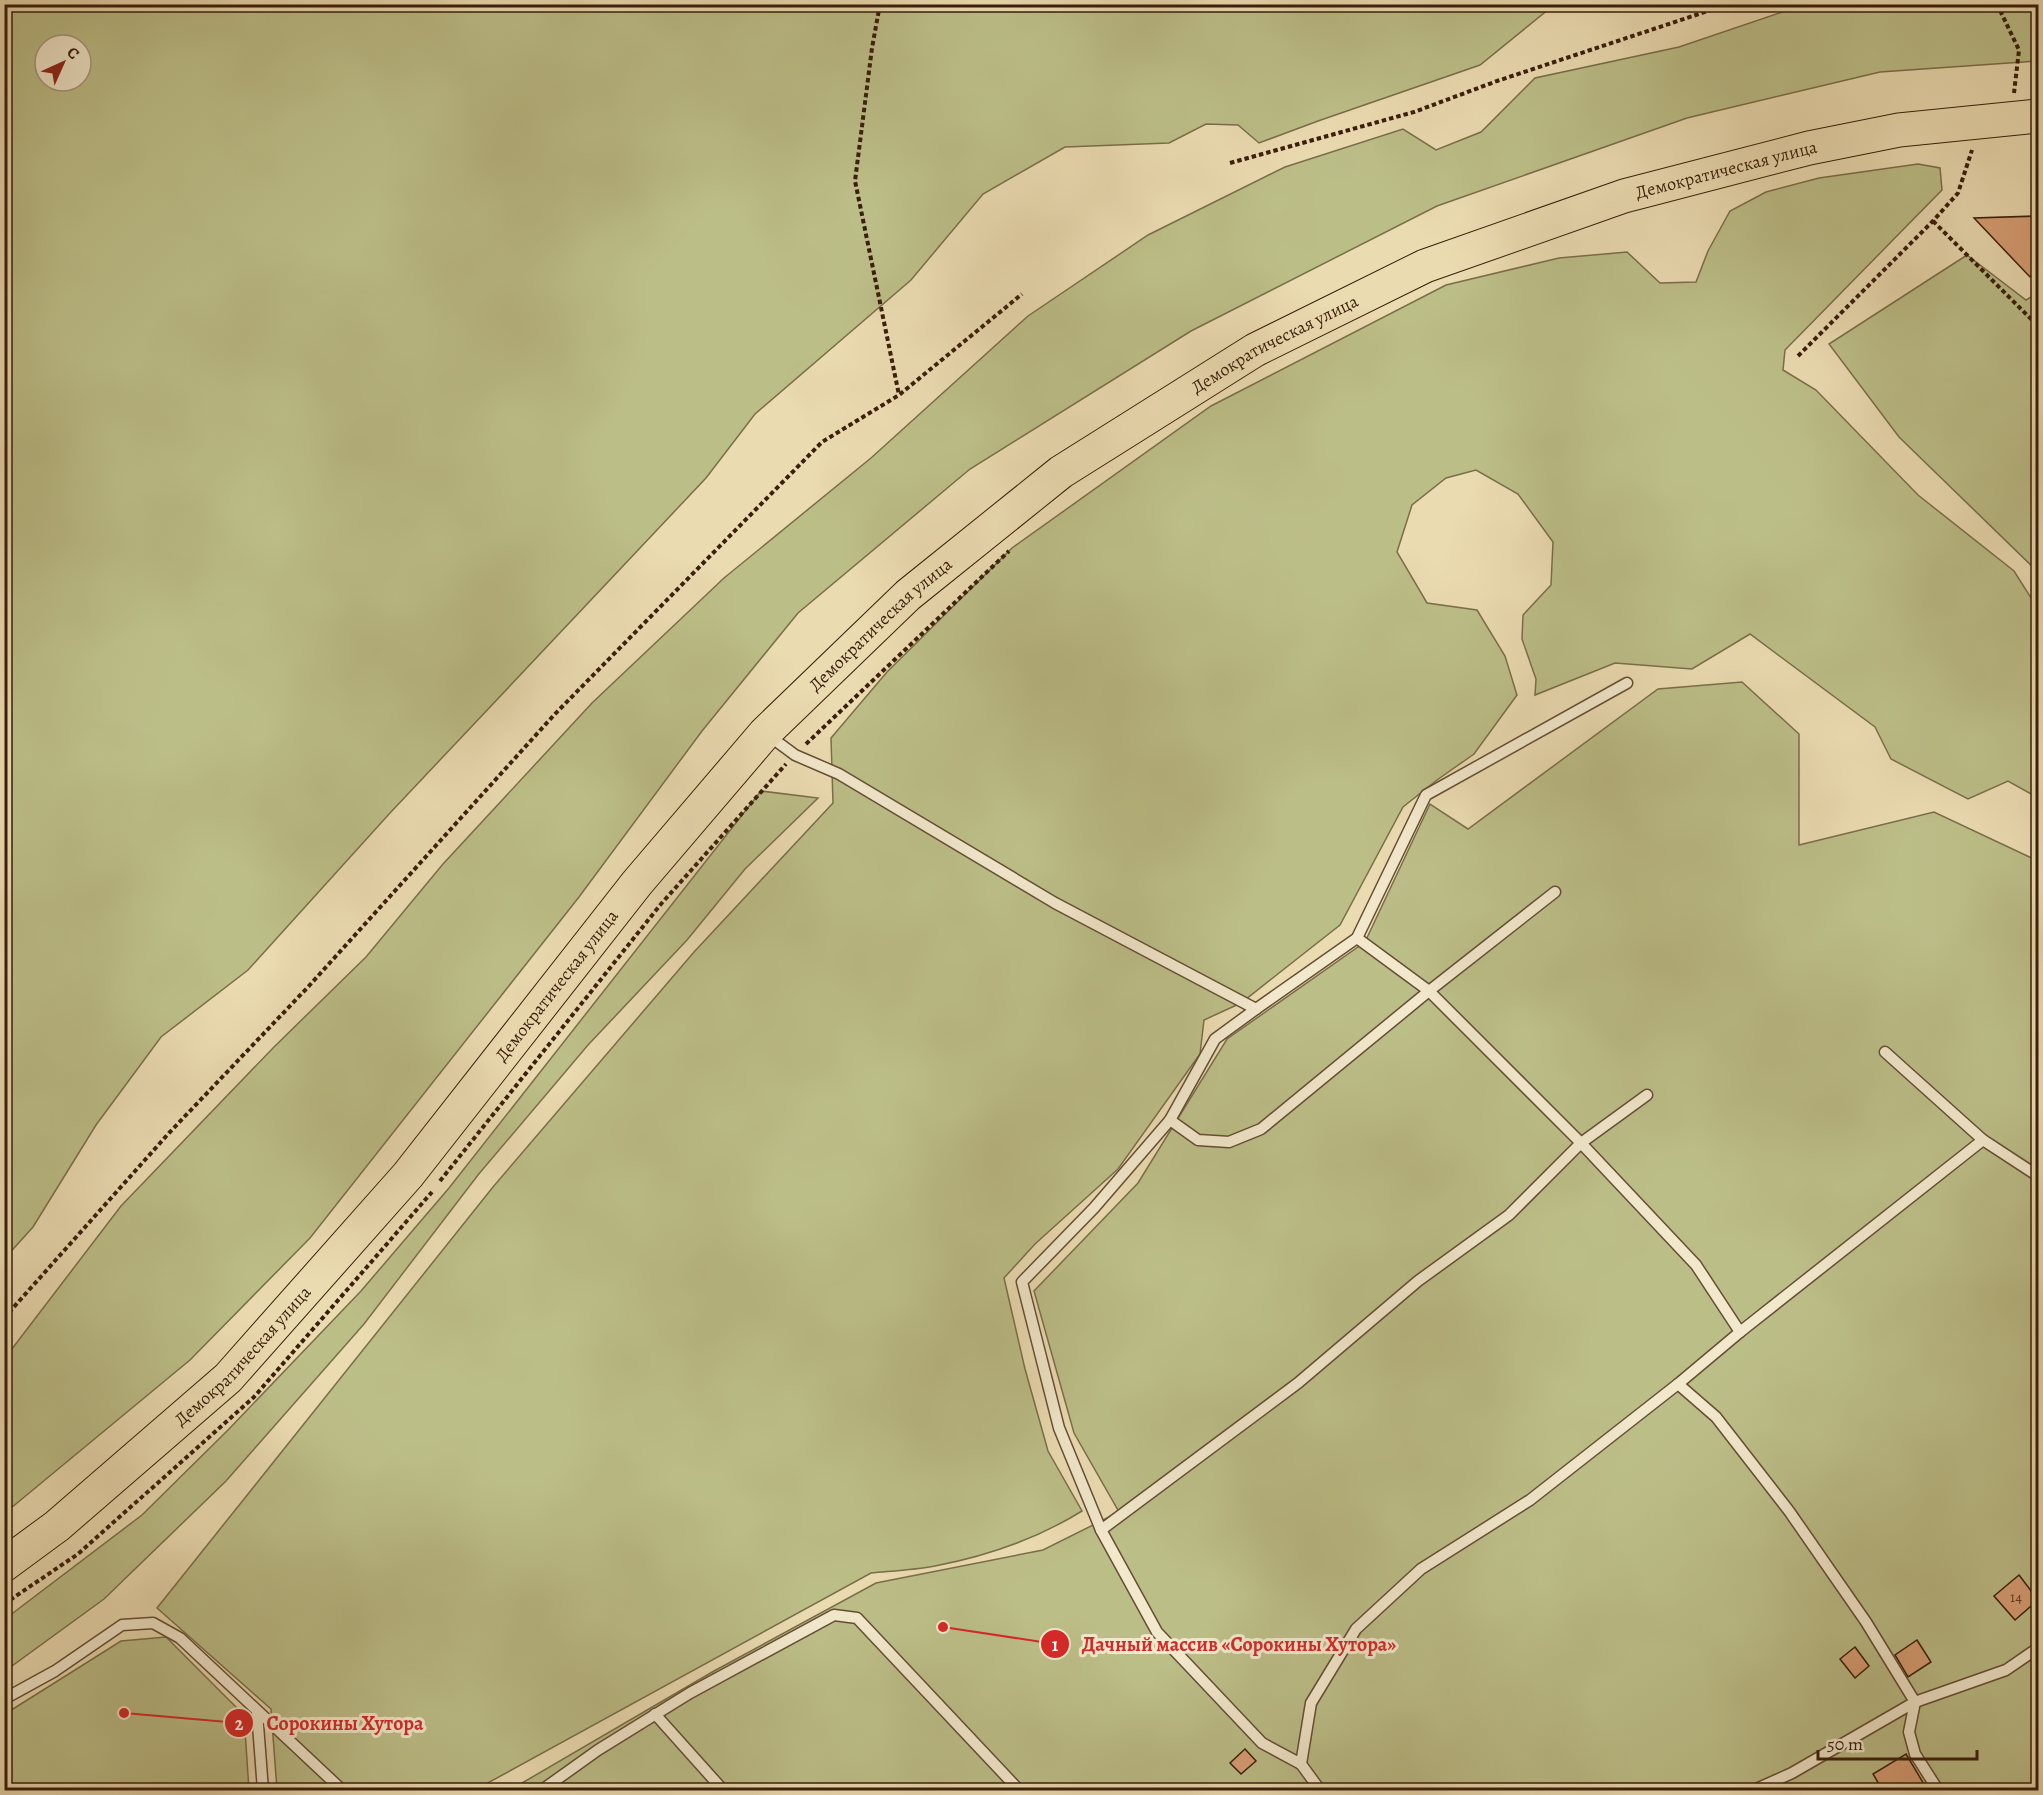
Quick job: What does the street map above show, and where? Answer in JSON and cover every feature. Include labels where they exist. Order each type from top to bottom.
[{"type":"main road","name":"Демократическая улица","points":[[4,1565],[57,1526],[228,1378],[408,1176],[637,883],[765,733],[908,595],[1061,472],[1255,350],[1425,266],[1623,196],[1809,148],[1899,130],[1969,140],[2025,117]]},
{"type":"lane","points":[[1320,1791],[1301,1764],[1262,1743],[1157,1632],[1101,1530],[1059,1428],[1022,1282],[1094,1208],[1170,1120],[1215,1039],[1357,938],[1426,795],[1627,683]]},
{"type":"lane","points":[[765,733],[795,755],[839,774],[1055,903],[1256,1009]]},
{"type":"lane","points":[[1170,1120],[1198,1140],[1229,1142],[1262,1129],[1429,991],[1555,892]]},
{"type":"lane","points":[[1357,938],[1429,991],[1581,1143],[1696,1265],[1740,1332]]},
{"type":"lane","points":[[1885,1052],[1983,1140],[2038,1176]]},
{"type":"lane","points":[[1101,1530],[1298,1383],[1418,1281],[1509,1215],[1581,1143],[1647,1095]]},
{"type":"lane","points":[[1301,1764],[1311,1703],[1356,1629],[1421,1569],[1530,1500],[1983,1140]]},
{"type":"lane","points":[[1678,1384],[1716,1417],[1789,1511],[1866,1622],[1915,1702],[1909,1732],[1915,1754],[1938,1791]]},
{"type":"lane","points":[[542,1791],[598,1750],[655,1714],[834,1615],[857,1618],[1019,1791]]},
{"type":"lane","points":[[4,1699],[55,1671],[122,1626],[153,1623],[180,1638],[342,1791]]},
{"type":"lane","points":[[1754,1791],[1792,1773],[1915,1702],[2006,1670],[2038,1648]]},
{"type":"lane","points":[[257,1712],[263,1791]]},
{"type":"lane","points":[[655,1714],[723,1791]]},
{"type":"path","points":[[880,4],[855,181],[899,395]]},
{"type":"path","points":[[1230,163],[1414,112],[1497,81],[1729,4]]},
{"type":"path","points":[[1997,4],[2019,50],[2025,117]]},
{"type":"path","points":[[1798,356],[1958,193],[1969,140]]},
{"type":"path","points":[[1933,221],[2038,326]]},
{"type":"path","points":[[4,1318],[169,1133],[308,987],[554,715],[822,442],[899,395],[1022,294]]},
{"type":"path","points":[[4,1604],[78,1554],[254,1397],[428,1197],[661,904],[795,755],[1012,548]]},
{"type":"green space","points":[[5,4],[1554,4],[1480,65],[1259,143],[1238,125],[1206,124],[1169,143],[1065,147],[983,194],[911,280],[755,414],[706,478],[390,813],[248,970],[161,1037],[96,1125],[33,1227],[5,1258]]},
{"type":"green space","points":[[1803,5],[2038,5],[2038,61],[1880,72],[1687,118],[1437,206],[1191,331],[970,469],[798,613],[702,731],[579,897],[310,1238],[190,1360],[5,1513],[5,1358],[121,1206],[274,1047],[366,957],[443,864],[592,703],[724,578],[871,458],[1028,316],[1148,235],[1285,167],[1403,129],[1436,150],[1481,132],[1535,78],[1679,47]]},
{"type":"green space","points":[[1918,164],[1940,168],[1942,190],[1785,350],[1783,370],[1816,390],[1918,495],[2014,571],[2038,609],[2038,798],[2008,781],[1968,799],[1891,759],[1875,727],[1750,634],[1692,669],[1615,663],[1535,695],[1536,679],[1522,639],[1523,615],[1551,585],[1553,542],[1518,494],[1476,470],[1446,478],[1412,505],[1397,552],[1427,603],[1477,610],[1505,656],[1517,695],[1474,754],[1403,807],[1340,925],[1241,1003],[1204,1020],[1200,1054],[1118,1169],[1035,1244],[1004,1278],[1025,1369],[1048,1451],[1082,1511],[1047,1530],[992,1552],[935,1566],[871,1573],[475,1790],[277,1790],[271,1709],[157,1608],[493,1187],[694,952],[833,803],[831,738],[887,672],[1012,548],[1211,406],[1446,285],[1559,258],[1627,252],[1660,283],[1696,282],[1708,251],[1730,211],[1766,192],[1819,178]]},
{"type":"green space","points":[[1967,255],[2026,300],[2038,293],[2038,572],[1899,437],[1829,344]]},
{"type":"green space","points":[[1742,682],[1799,734],[1799,845],[1934,812],[2038,861],[2038,1790],[510,1790],[714,1671],[876,1583],[1043,1550],[1119,1512],[1074,1433],[1034,1291],[1138,1183],[1227,1039],[1365,942],[1430,804],[1468,829],[1658,689]]},
{"type":"green space","points":[[761,791],[818,798],[745,869],[687,940],[588,1045],[478,1175],[364,1324],[226,1481],[104,1599],[5,1671],[5,1619],[142,1515],[228,1430],[361,1291],[449,1188]]},
{"type":"green space","points":[[166,1637],[244,1715],[249,1790],[5,1790],[5,1714],[121,1641]]},
{"type":"building","points":[[2038,216],[2038,268],[2030,277],[1974,218]]},
{"type":"building","points":[[2019,1575],[2038,1600],[2015,1620],[1994,1596]]},
{"type":"building","points":[[1917,1640],[1931,1662],[1908,1677],[1895,1655]]},
{"type":"building","points":[[1855,1647],[1869,1666],[1855,1678],[1840,1659]]},
{"type":"building","points":[[1245,1749],[1256,1761],[1241,1774],[1230,1763]]},
{"type":"building","points":[[1906,1754],[1928,1791],[1883,1791],[1873,1774]]},
{"type":"place","name":"Дачный массив «Сорокины Хутора»","points":[[943,1627]]},
{"type":"place","name":"Сорокины Хутора","points":[[124,1713]]}]
